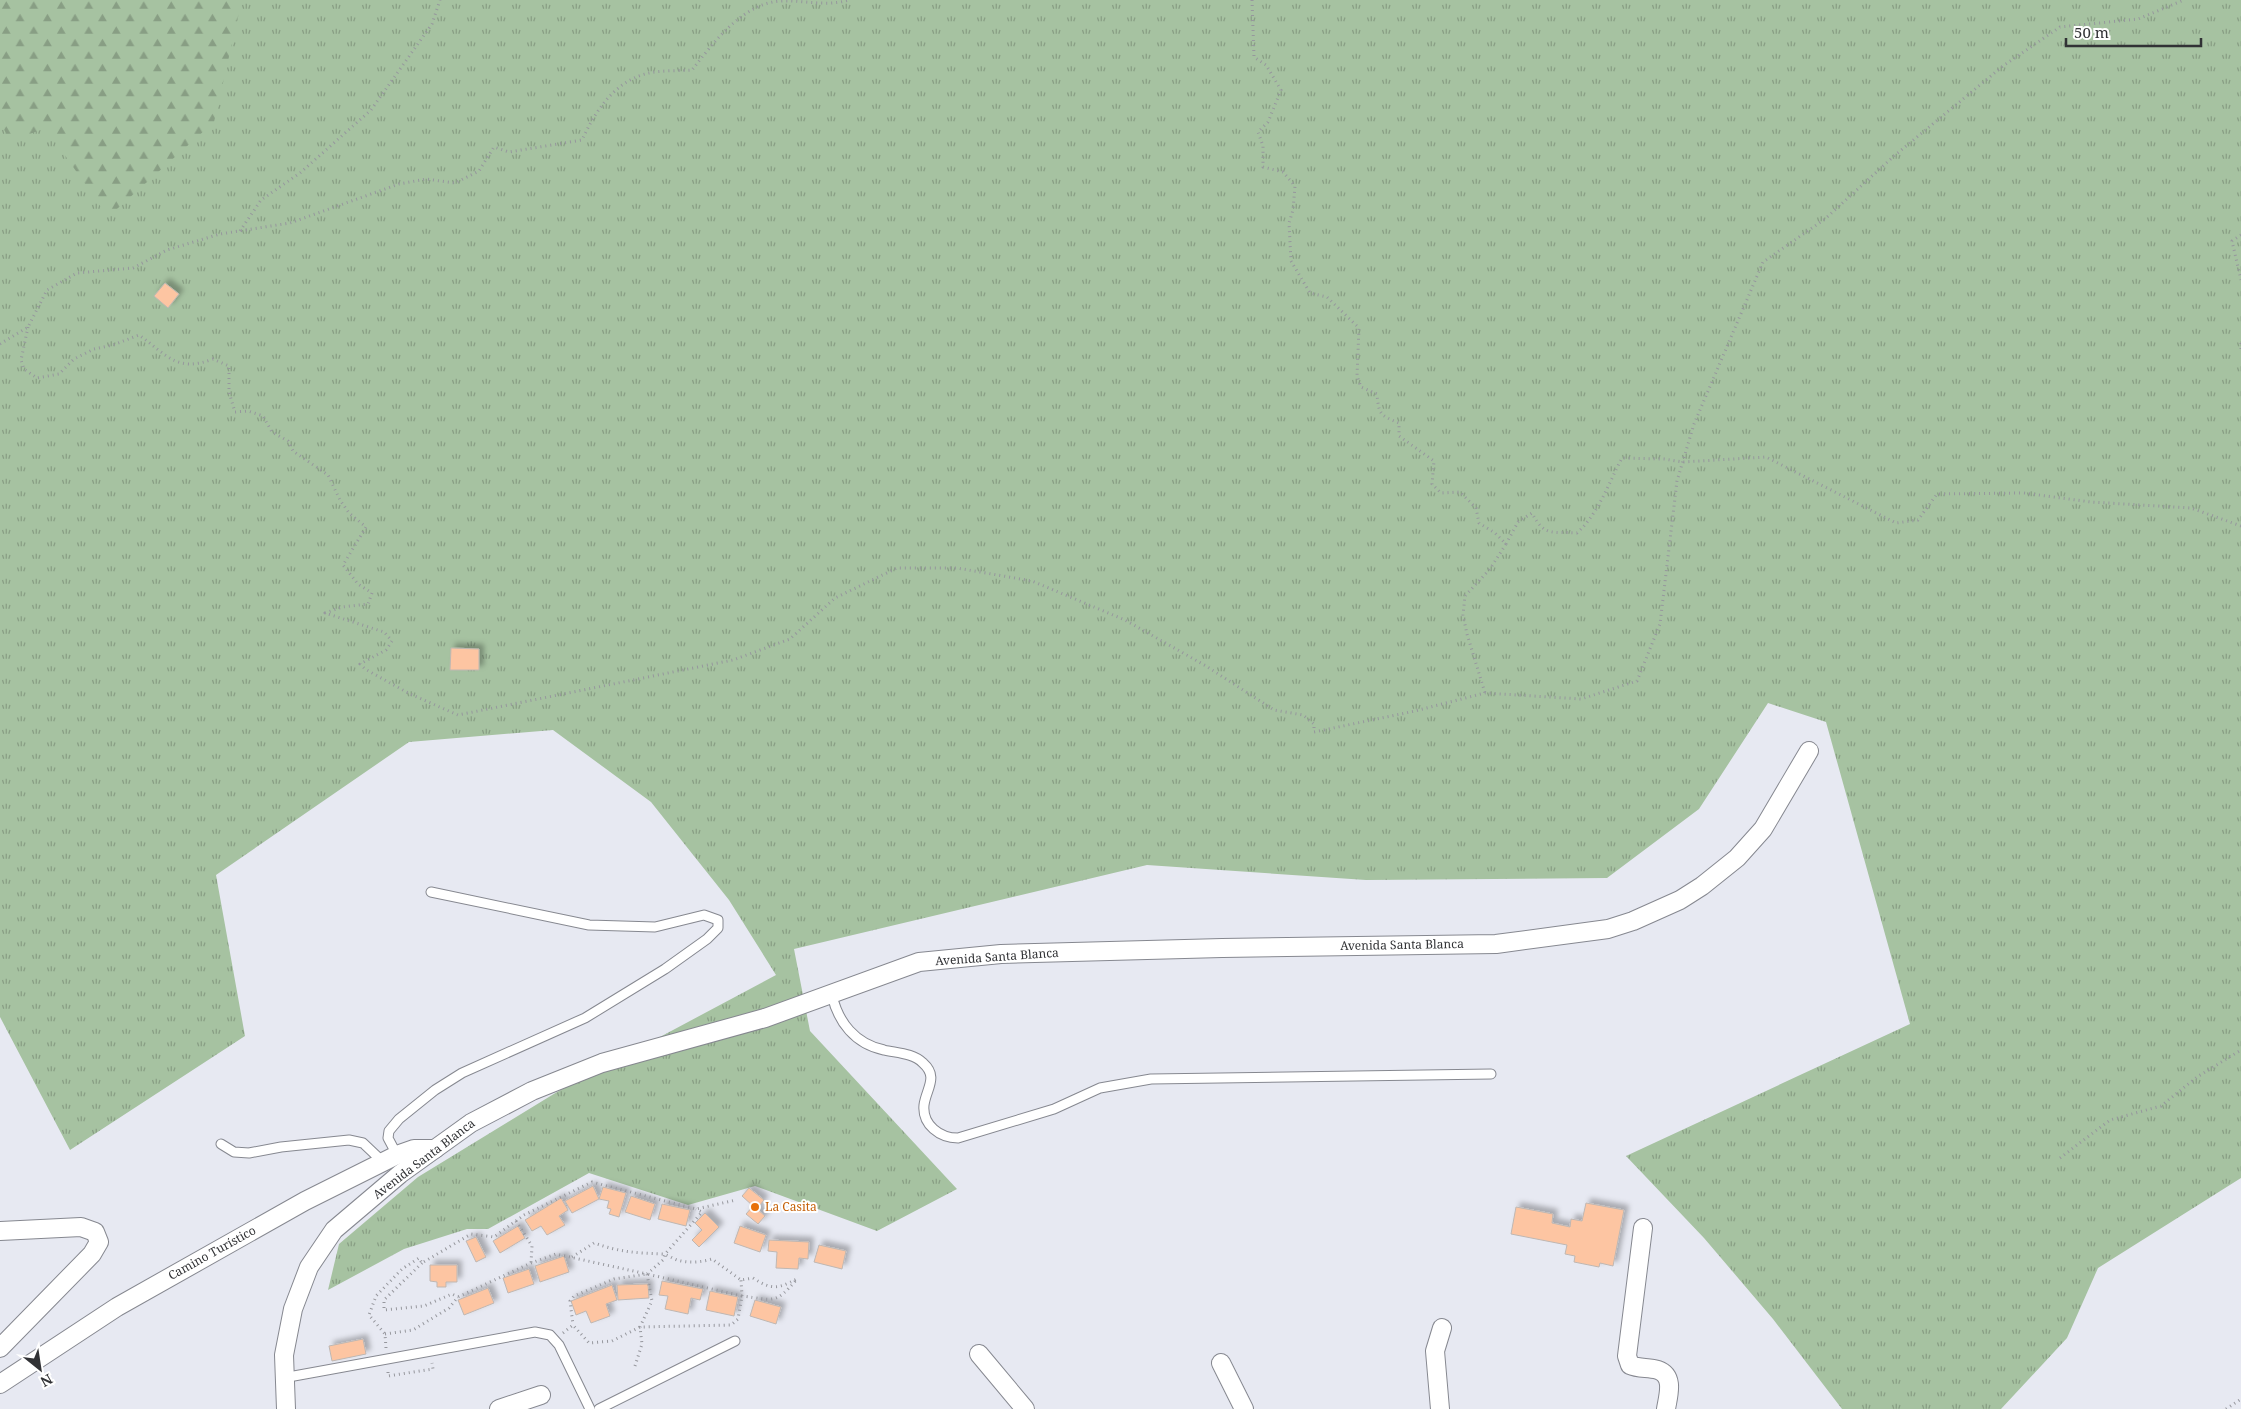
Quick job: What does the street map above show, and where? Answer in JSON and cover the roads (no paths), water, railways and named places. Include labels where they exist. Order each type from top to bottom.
[{"type":"street","name":"Avenida Santa Blanca","points":[[286,1409],[283,1378],[285,1347],[292,1309],[303,1281],[321,1248],[334,1230],[400,1174],[471,1123],[532,1091],[593,1067],[765,1018],[919,962],[1001,954],[1222,948],[1496,944],[1608,929],[1633,922],[1680,900],[1730,864],[1764,828],[1809,751]]},
{"type":"street","name":"Camino Turístico","points":[[0,1384],[117,1307],[305,1201],[389,1158],[414,1149],[435,1149]]},
{"type":"street","points":[[0,1231],[81,1227],[95,1232],[99,1242],[92,1254],[0,1348]]},
{"type":"street","points":[[1643,1228],[1627,1356],[1630,1365],[1639,1369],[1658,1370],[1668,1378],[1670,1386],[1666,1409]]},
{"type":"street","points":[[1440,1409],[1435,1351],[1442,1328]]},
{"type":"street","points":[[979,1354],[1025,1409]]},
{"type":"street","points":[[1221,1363],[1244,1409]]},
{"type":"street","points":[[499,1409],[541,1395]]},
{"type":"lane","points":[[389,1158],[389,1131],[435,1090],[462,1073],[585,1018],[666,970],[718,928],[718,920],[704,915],[655,927],[589,925],[431,892]]},
{"type":"lane","points":[[832,995],[839,1017],[846,1027],[862,1042],[883,1050],[904,1054],[923,1062],[931,1076],[931,1084],[924,1106],[927,1120],[936,1132],[950,1138],[958,1138],[1054,1109],[1100,1088],[1151,1079],[1491,1074]]},
{"type":"lane","points":[[221,1144],[234,1152],[249,1153],[281,1146],[349,1140],[363,1143],[389,1158]]},
{"type":"lane","points":[[283,1378],[536,1332],[550,1335],[559,1345],[590,1409]]},
{"type":"lane","points":[[599,1409],[735,1341]]},
{"type":"place","name":"La Casita","points":[[755,1207]]}]
